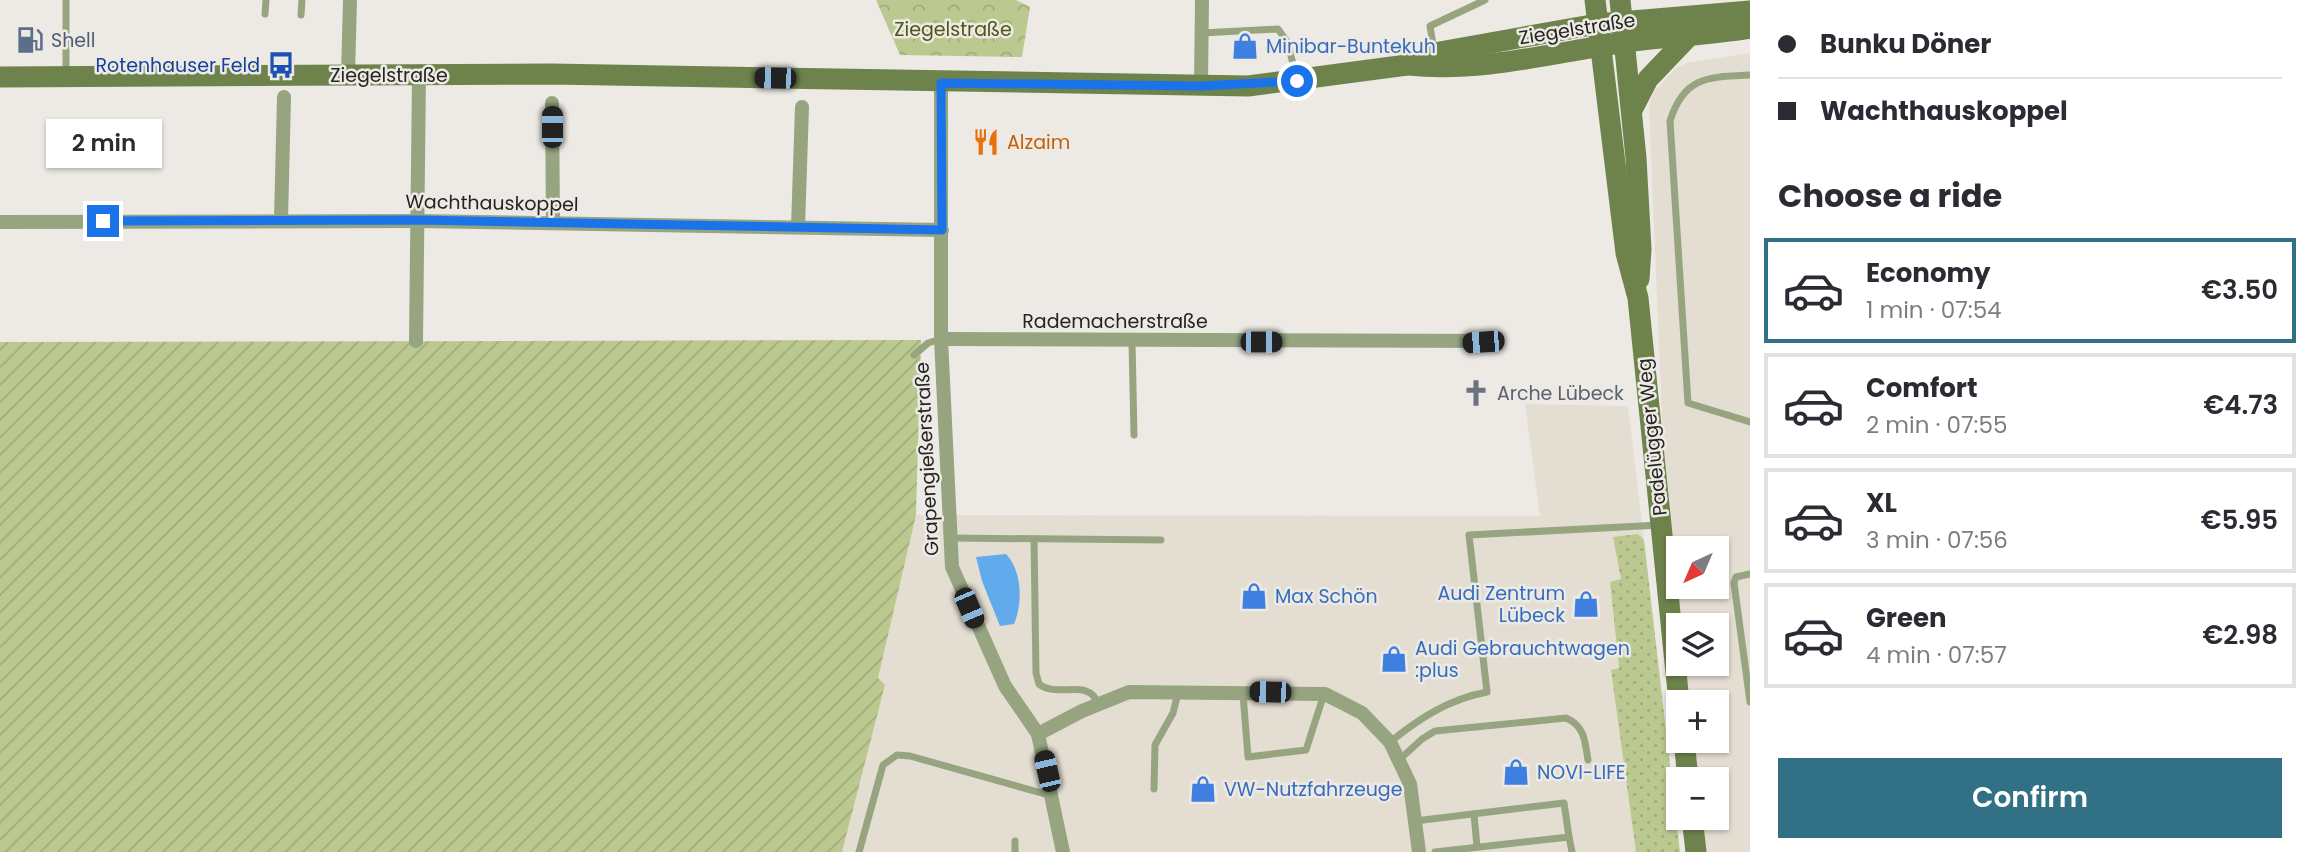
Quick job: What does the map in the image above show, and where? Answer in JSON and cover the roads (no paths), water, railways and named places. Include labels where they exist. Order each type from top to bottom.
[{"type":"main road","name":"Padelügger Weg","points":[[1595,0],[1626,253],[1638,298],[1678,690]]},
{"type":"main road","name":"Ziegelstraße","points":[[1407,65],[1434,53],[1597,24],[1750,11]]},
{"type":"main road","name":"Ziegelstraße","points":[[0,77],[551,74],[1201,86],[1297,81],[1407,65],[1438,68],[1475,65],[1601,47],[1623,21]]},
{"type":"main road","name":"Ziegelstraße","points":[[1623,21],[1689,36],[1750,29]]},
{"type":"main road","name":"Padelügger Weg","points":[[1623,21],[1641,249],[1638,298]]},
{"type":"main road","points":[[1632,110],[1648,79],[1689,36]]},
{"type":"main road","points":[[1693,830],[1696,852]]},
{"type":"street","points":[[348,76],[350,0]]},
{"type":"street","points":[[1201,86],[1202,0]]},
{"type":"street","points":[[416,341],[419,76]]},
{"type":"street","name":"Grapengießerstraße","points":[[941,83],[941,339],[952,567],[986,649],[1005,686],[1038,734],[1063,852]]},
{"type":"street","points":[[281,220],[284,97]]},
{"type":"street","points":[[552,103],[553,223]]},
{"type":"street","points":[[798,228],[802,107]]},
{"type":"street","name":"Wachthauskoppel","points":[[0,222],[417,220],[942,230]]},
{"type":"street","name":"Rademacherstraße","points":[[941,339],[1498,341]]},
{"type":"street","points":[[1038,734],[1129,692],[1178,690],[1325,694],[1362,713],[1390,742],[1410,784],[1419,852]]},
{"type":"lane","points":[[66,0],[66,76]]},
{"type":"lane","points":[[265,14],[266,0]]},
{"type":"lane","points":[[302,0],[302,15]]},
{"type":"lane","points":[[1434,53],[1430,26],[1485,0]]},
{"type":"lane","points":[[1202,33],[1278,29],[1288,43],[1297,81]]},
{"type":"lane","points":[[1750,75],[1710,77],[1689,86],[1674,108],[1670,121],[1688,403],[1750,422]]},
{"type":"lane","points":[[914,355],[928,342],[941,339]]},
{"type":"lane","points":[[1132,341],[1134,435]]},
{"type":"lane","points":[[1390,742],[1419,719],[1459,697],[1486,692],[1469,535],[1661,525]]},
{"type":"lane","points":[[950,538],[1161,540]]},
{"type":"lane","points":[[1034,539],[1036,673],[1039,684],[1052,690],[1085,690],[1095,696],[1098,704]]},
{"type":"lane","points":[[1750,574],[1736,578],[1734,583],[1750,702]]},
{"type":"lane","points":[[1154,789],[1155,745],[1173,713],[1178,690]]},
{"type":"lane","points":[[1243,692],[1248,757],[1306,750],[1325,694]]},
{"type":"lane","points":[[1399,760],[1435,731],[1566,718],[1577,722],[1583,732],[1588,760]]},
{"type":"lane","points":[[859,852],[883,765],[897,755],[911,756],[1052,796]]},
{"type":"lane","points":[[1415,821],[1564,803],[1572,852]]},
{"type":"lane","points":[[1474,814],[1477,847]]},
{"type":"lane","points":[[1435,852],[1569,837]]},
{"type":"lane","points":[[1015,841],[1015,852]]},
{"type":"water","points":[[1006,554],[1018,578],[1020,597],[1014,624],[1000,626],[982,581],[976,557]]},
{"type":"place","name":"Shell","points":[[30,40]]},
{"type":"place","name":"Minibar-Buntekuh","points":[[1245,46]]},
{"type":"place","name":"Rotenhauser Feld","points":[[281,65]]},
{"type":"place","name":"Alzaim","points":[[986,142]]},
{"type":"place","name":"Arche Lübeck","points":[[1476,393]]},
{"type":"place","name":"Max Schön","points":[[1254,596]]},
{"type":"place","name":"Audi Zentrum Lübeck","points":[[1586,604]]},
{"type":"place","name":"Audi Gebrauchtwagen :plus","points":[[1394,659]]},
{"type":"place","name":"NOVI-LIFE","points":[[1516,772]]},
{"type":"place","name":"VW-Nutzfahrzeuge","points":[[1203,789]]}]
